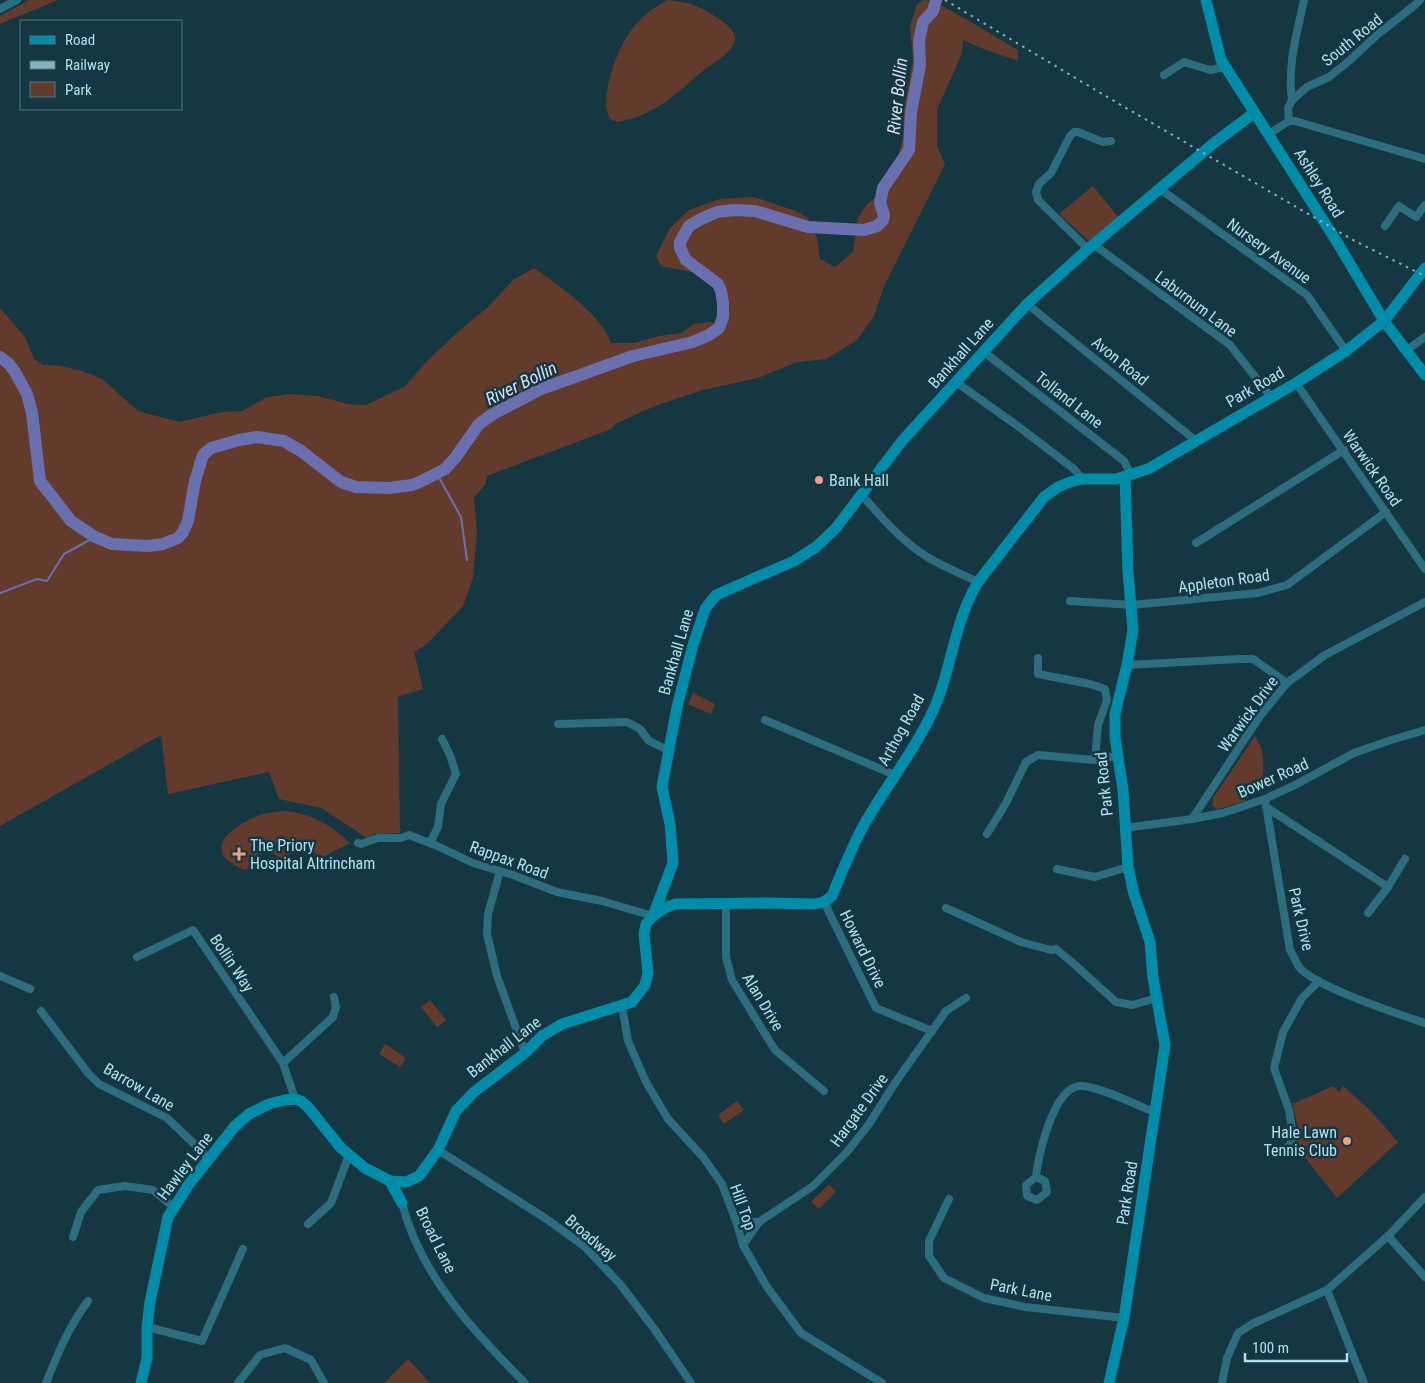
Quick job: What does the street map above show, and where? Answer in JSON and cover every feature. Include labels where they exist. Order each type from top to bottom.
[{"type":"street","points":[[0,9],[17,0]]},
{"type":"street","name":"Ashley Road","points":[[1206,0],[1221,60],[1337,242],[1384,321],[1425,375]]},
{"type":"street","points":[[1289,122],[1287,118],[1288,108],[1292,100],[1289,83],[1292,57],[1304,0]]},
{"type":"street","name":"South Road","points":[[1292,100],[1307,87],[1329,77],[1420,0]]},
{"type":"street","points":[[1170,73],[1184,62],[1210,70],[1226,67]]},
{"type":"street","name":"Bankhall Lane","points":[[402,1203],[409,1189],[438,1150],[456,1111],[474,1092],[524,1053],[542,1036],[562,1024],[632,1002],[645,985],[648,973],[644,934],[646,924],[653,916],[674,864],[670,824],[662,787],[679,699],[693,645],[705,609],[716,595],[794,561],[816,547],[836,528],[902,441],[1027,304],[1091,246],[1254,112]]},
{"type":"street","points":[[1269,134],[1289,122],[1303,122],[1425,159]]},
{"type":"street","name":"Laburnum Lane","points":[[1111,141],[1103,142],[1074,132],[1050,174],[1039,184],[1036,192],[1038,200],[1091,246],[1230,345],[1272,397]]},
{"type":"street","name":"Nursery Avenue","points":[[1160,189],[1307,295],[1346,351]]},
{"type":"street","points":[[1385,226],[1399,206],[1416,218],[1425,205]]},
{"type":"street","name":"Park Road","points":[[1109,1383],[1124,1318],[1165,1045],[1153,978],[1150,942],[1134,894],[1128,867],[1123,790],[1117,756],[1115,714],[1133,630],[1128,572],[1128,476],[1148,469],[1296,383],[1346,351],[1384,321],[1425,268]]},
{"type":"street","name":"Avon Road","points":[[1027,304],[1196,440]]},
{"type":"street","points":[[1407,350],[1423,341]]},
{"type":"street","name":"Tolland Lane","points":[[984,352],[1124,461],[1128,476]]},
{"type":"street","points":[[956,382],[1074,469],[1082,479]]},
{"type":"street","name":"Warwick Road","points":[[1296,383],[1425,569]]},
{"type":"street","points":[[1196,543],[1344,450]]},
{"type":"street","name":"Arthog Road","points":[[824,902],[832,896],[864,824],[922,732],[936,704],[959,624],[970,595],[978,582],[1044,497],[1058,487],[1082,479],[1106,480],[1128,476]]},
{"type":"street","points":[[861,494],[878,515],[898,534],[928,557],[978,582]]},
{"type":"street","name":"Appleton Road","points":[[1070,601],[1132,605],[1258,593],[1287,585],[1386,512]]},
{"type":"street","name":"Warwick Drive","points":[[1192,820],[1260,716],[1286,683],[1325,655],[1425,602]]},
{"type":"street","points":[[1038,658],[1038,674],[1090,684],[1105,689],[1107,700],[1098,726],[1094,760]]},
{"type":"street","points":[[1127,665],[1238,659],[1253,660],[1286,683]]},
{"type":"street","points":[[765,720],[895,775]]},
{"type":"street","points":[[558,724],[627,722],[640,728],[649,741],[668,750]]},
{"type":"street","name":"Bower Road","points":[[1125,828],[1192,820],[1265,803],[1354,753],[1425,730]]},
{"type":"street","points":[[430,843],[438,827],[441,804],[456,774],[442,739]]},
{"type":"street","points":[[987,834],[1006,803],[1026,762],[1038,755],[1094,760],[1117,756]]},
{"type":"street","points":[[1265,803],[1388,887]]},
{"type":"street","name":"Park Drive","points":[[1265,803],[1290,950],[1300,967],[1319,981],[1384,1009],[1425,1023]]},
{"type":"street","name":"Rappax Road","points":[[358,843],[361,844],[378,838],[401,838],[409,835],[473,863],[556,892],[602,901],[653,916]]},
{"type":"street","points":[[1368,913],[1388,887],[1405,859]]},
{"type":"street","points":[[1057,869],[1095,877],[1128,867]]},
{"type":"street","points":[[500,871],[488,914],[487,934],[497,976],[524,1053]]},
{"type":"street","points":[[653,916],[664,908],[675,904],[816,904],[824,902]]},
{"type":"street","name":"Howard Drive","points":[[824,902],[876,1008],[932,1031]]},
{"type":"street","name":"Alan Drive","points":[[726,904],[726,957],[732,980],[775,1050],[824,1091]]},
{"type":"street","points":[[946,908],[1021,942],[1051,950],[1056,949],[1116,1002],[1132,1005],[1157,998]]},
{"type":"street","name":"Bollin Way","points":[[137,957],[193,930],[283,1063],[295,1099]]},
{"type":"street","points":[[0,976],[30,989]]},
{"type":"street","points":[[1285,1151],[1291,1143],[1293,1135],[1289,1110],[1274,1068],[1283,1032],[1302,998],[1319,981]]},
{"type":"street","points":[[283,1063],[328,1022],[336,1011],[334,997]]},
{"type":"street","name":"Hargate Drive","points":[[743,1245],[759,1222],[813,1186],[847,1152],[869,1124],[895,1083],[946,1011],[966,998]]},
{"type":"street","name":"Hill Top","points":[[622,1006],[628,1041],[646,1082],[668,1119],[703,1157],[722,1184],[743,1245],[767,1286],[801,1333],[882,1383]]},
{"type":"street","name":"Barrow Lane","points":[[41,1011],[88,1073],[99,1084],[167,1118],[210,1159]]},
{"type":"street","points":[[1036,1177],[1039,1155],[1055,1111],[1064,1093],[1078,1086],[1094,1088],[1156,1113]]},
{"type":"street","points":[[295,1099],[308,1107],[342,1148],[365,1168],[390,1181],[406,1182],[419,1176]]},
{"type":"street","name":"Hawley Lane","points":[[142,1383],[147,1358],[147,1327],[152,1294],[165,1227],[173,1206],[235,1126],[249,1114],[269,1104],[295,1099]]},
{"type":"street","name":"Broadway","points":[[438,1150],[545,1218],[584,1246],[620,1284],[655,1330],[690,1383]]},
{"type":"street","points":[[308,1224],[331,1203],[349,1155]]},
{"type":"street","name":"Broad Lane","points":[[390,1181],[402,1203],[413,1236],[440,1286],[492,1349],[525,1383]]},
{"type":"street","points":[[74,1237],[80,1212],[98,1190],[125,1186],[153,1190],[173,1206]]},
{"type":"street","points":[[1222,1383],[1227,1358],[1238,1333],[1252,1324],[1326,1290],[1388,1236],[1425,1197]]},
{"type":"street","name":"Park Lane","points":[[949,1199],[929,1241],[929,1256],[944,1278],[984,1298],[992,1300],[1025,1307],[1124,1318]]},
{"type":"street","points":[[736,1221],[759,1222]]},
{"type":"street","points":[[1388,1236],[1425,1277]]},
{"type":"street","points":[[147,1327],[202,1341],[243,1249]]},
{"type":"street","points":[[1326,1290],[1364,1383]]},
{"type":"street","points":[[46,1383],[62,1342],[73,1321],[88,1302]]},
{"type":"street","points":[[238,1383],[260,1355],[285,1348],[310,1360],[324,1383]]},
{"type":"green space","points":[[29,0],[58,0],[0,24],[0,16]]},
{"type":"green space","points":[[668,0],[691,4],[715,16],[732,30],[735,37],[734,44],[723,57],[659,106],[640,116],[621,122],[615,121],[610,117],[607,110],[606,100],[615,60],[629,33],[641,18]]},
{"type":"green space","points":[[924,0],[956,13],[1018,50],[1018,61],[963,40],[962,52],[937,109],[937,146],[945,164],[884,286],[874,316],[857,340],[826,359],[797,362],[758,378],[703,390],[655,406],[615,424],[611,429],[487,476],[485,485],[474,498],[477,533],[473,578],[463,606],[427,644],[414,652],[423,689],[398,697],[400,833],[374,834],[367,838],[321,808],[279,799],[269,772],[168,794],[161,735],[0,826],[0,308],[25,337],[34,359],[43,365],[61,366],[82,371],[102,379],[138,411],[179,422],[222,412],[242,411],[267,397],[290,394],[318,396],[348,404],[366,405],[404,387],[430,358],[488,307],[513,280],[534,268],[578,301],[599,322],[611,343],[634,343],[659,336],[681,333],[694,324],[712,322],[719,327],[723,307],[719,287],[715,282],[707,276],[661,266],[656,256],[670,228],[689,210],[720,199],[754,197],[796,211],[808,218],[817,238],[820,259],[835,267],[853,252],[858,218],[867,204],[889,187],[903,138],[904,109],[913,59],[910,26],[917,4]]},
{"type":"green space","points":[[1093,186],[1118,217],[1089,241],[1059,214]]},
{"type":"green space","points":[[693,693],[715,704],[711,714],[688,704]]},
{"type":"green space","points":[[1255,736],[1263,757],[1262,779],[1270,789],[1254,788],[1250,790],[1245,801],[1218,809],[1212,806],[1213,798]]},
{"type":"green space","points":[[283,811],[311,817],[335,830],[350,843],[319,859],[314,852],[309,853],[304,847],[283,859],[268,851],[261,853],[252,867],[245,870],[231,863],[223,855],[222,847],[225,839],[241,824],[263,814]]},
{"type":"green space","points":[[430,1000],[446,1020],[437,1027],[421,1007]]},
{"type":"green space","points":[[385,1044],[406,1058],[400,1067],[379,1054]]},
{"type":"green space","name":"Hale Lawn Tennis Club","points":[[1333,1086],[1339,1092],[1343,1086],[1370,1110],[1398,1142],[1337,1198],[1296,1146],[1298,1127],[1292,1103]]},
{"type":"green space","points":[[737,1101],[744,1110],[724,1124],[718,1115]]},
{"type":"green space","points":[[829,1184],[836,1192],[819,1209],[811,1202]]},
{"type":"green space","points":[[408,1359],[430,1383],[384,1383]]},
{"type":"waterway","name":"River Bollin","points":[[0,357],[15,372],[27,394],[32,413],[40,481],[71,521],[95,537],[112,544],[148,546],[163,544],[178,538],[188,521],[195,481],[203,455],[211,448],[239,440],[257,437],[284,441],[301,451],[341,482],[356,487],[389,488],[412,485],[445,469],[479,424],[493,414],[541,389],[633,356],[693,342],[719,328],[723,317],[723,303],[718,284],[686,260],[680,248],[680,242],[689,226],[701,219],[717,212],[734,210],[755,211],[808,227],[864,230],[877,226],[883,220],[884,215],[880,203],[883,188],[909,150],[911,112],[920,65],[919,41],[923,22],[933,11],[936,0]]},
{"type":"waterway","points":[[437,474],[461,517],[467,560]]},
{"type":"waterway","points":[[0,593],[37,579],[47,581],[64,554],[95,537]]},
{"type":"railway","points":[[945,0],[1353,240],[1425,276]]},
{"type":"place","name":"Bank Hall","points":[[819,480]]},
{"type":"place","name":"The Priory Hospital Altrincham","points":[[239,854]]},
{"type":"place","name":"Hale Lawn Tennis Club","points":[[1347,1141]]}]
